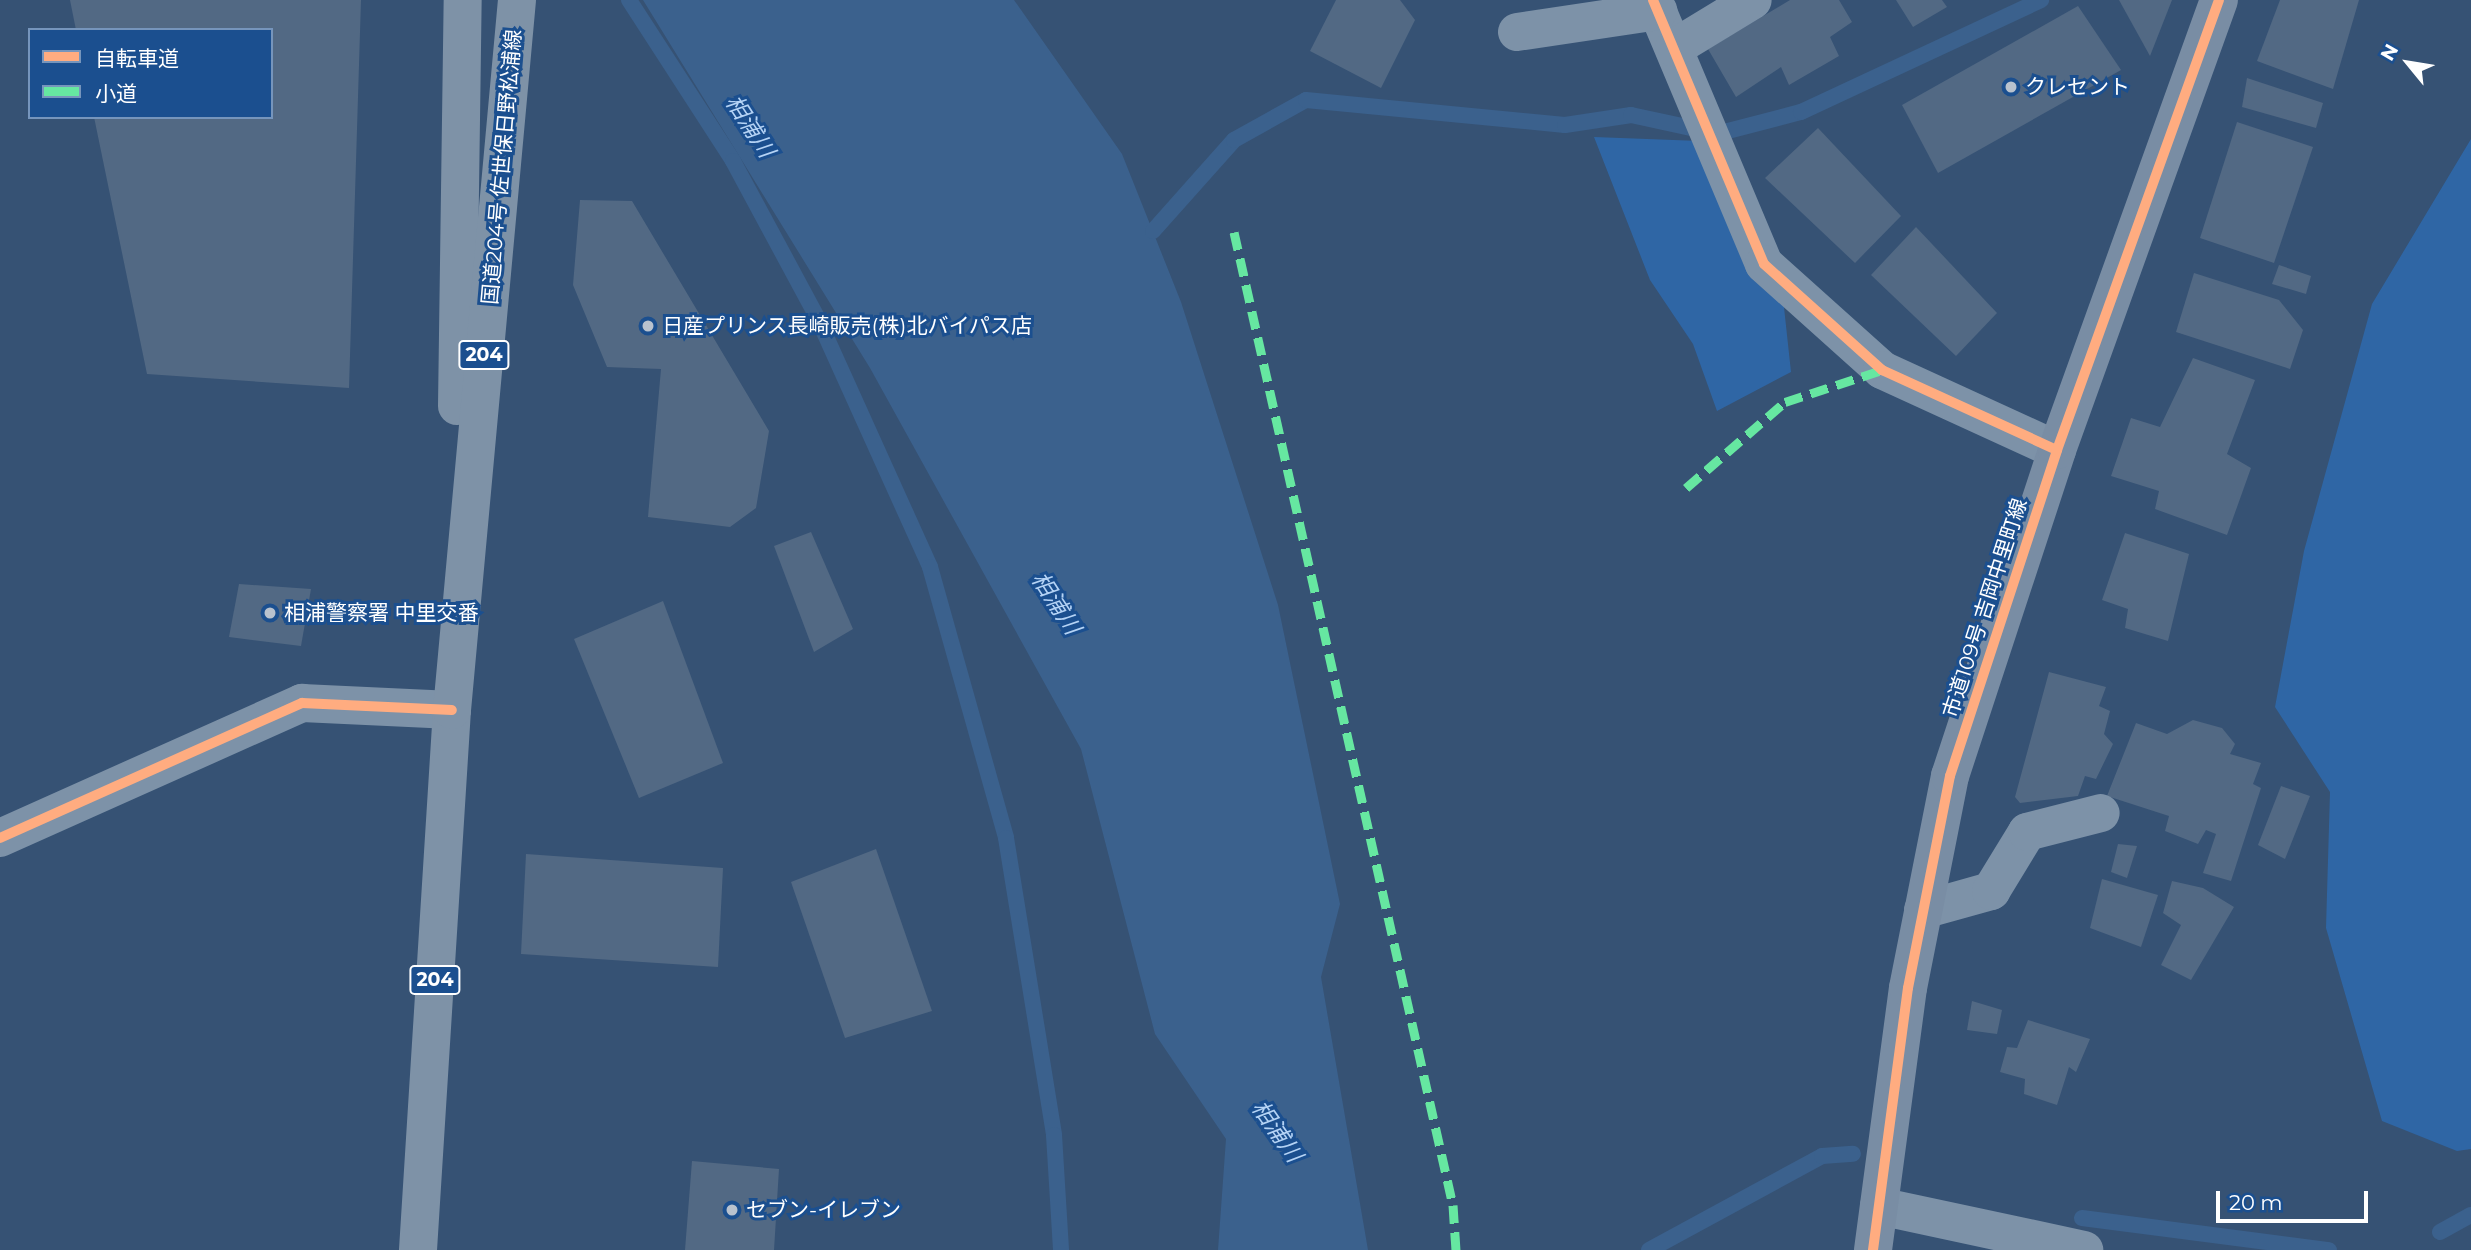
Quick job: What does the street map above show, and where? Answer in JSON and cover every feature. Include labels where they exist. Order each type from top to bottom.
[{"type":"highway","name":"国道204号 佐世保日野松浦線","points":[[452,710],[463,0]]},
{"type":"highway","name":"国道204号 佐世保日野松浦線","points":[[418,1250],[452,710],[517,0]]},
{"type":"street","points":[[1674,48],[1753,0]]},
{"type":"street","name":"市道109号 吉岡中里町線","points":[[1873,1250],[1923,910],[1951,776],[2057,450],[2219,0]]},
{"type":"street","points":[[1517,32],[1655,6],[1764,264],[1882,370],[2057,450]]},
{"type":"street","points":[[0,838],[302,704],[452,710]]},
{"type":"street","points":[[1923,910],[1991,891],[2027,832],[2101,813]]},
{"type":"street","points":[[1880,1206],[2084,1250]]},
{"type":"shaded area","points":[[1594,137],[1700,141],[1783,298],[1791,372],[1717,411],[1693,344],[1650,280]]},
{"type":"shaded area","points":[[2471,139],[2471,1149],[2457,1151],[2382,1121],[2326,928],[2330,792],[2275,707],[2304,551],[2372,304]]},
{"type":"water","name":"相浦川","points":[[643,0],[1014,0],[1122,154],[1181,302],[1278,605],[1340,904],[1321,977],[1368,1250],[1218,1250],[1226,1139],[1155,1034],[1081,749],[870,368]]},
{"type":"building","points":[[70,0],[361,0],[349,388],[147,374],[94,119],[273,119],[273,28],[76,28]]},
{"type":"building","points":[[1336,0],[1400,0],[1415,20],[1381,88],[1310,51]]},
{"type":"building","points":[[1790,0],[1839,0],[1852,22],[1830,37],[1839,56],[1789,85],[1781,67],[1736,97],[1708,49]]},
{"type":"building","points":[[1896,0],[1942,0],[1947,7],[1913,27]]},
{"type":"building","points":[[2119,0],[2172,0],[2150,56]]},
{"type":"building","points":[[2280,0],[2359,0],[2333,89],[2257,61]]},
{"type":"building","name":"クレセント","points":[[2078,6],[2121,70],[1938,173],[1902,105]]},
{"type":"building","points":[[2247,78],[2323,103],[2316,128],[2242,107]]},
{"type":"building","points":[[2237,122],[2313,147],[2274,263],[2200,238]]},
{"type":"building","points":[[1818,128],[1901,216],[1855,263],[1765,178]]},
{"type":"building","name":"日産プリンス長崎販売(株)北バイパス店","points":[[580,200],[632,201],[769,431],[756,508],[730,527],[648,517],[661,369],[607,367],[573,285]]},
{"type":"building","points":[[1916,227],[1997,313],[1956,356],[1871,275]]},
{"type":"building","points":[[2279,265],[2311,276],[2306,294],[2272,284]]},
{"type":"building","points":[[2194,273],[2279,300],[2303,330],[2290,369],[2176,332]]},
{"type":"building","points":[[2193,358],[2255,380],[2227,454],[2251,468],[2227,535],[2155,509],[2159,491],[2111,476],[2131,418],[2160,427]]},
{"type":"building","points":[[811,532],[853,629],[814,652],[774,546]]},
{"type":"building","points":[[2125,533],[2189,554],[2168,641],[2125,628],[2128,609],[2102,600]]},
{"type":"building","name":"相浦警察署 中里交番","points":[[239,584],[311,589],[301,646],[229,637]]},
{"type":"building","points":[[663,601],[723,763],[639,798],[574,639]]},
{"type":"building","points":[[2049,672],[2106,687],[2099,706],[2110,711],[2104,734],[2113,744],[2096,779],[2085,776],[2078,796],[2020,803],[2015,797]]},
{"type":"building","points":[[2193,720],[2222,728],[2235,744],[2230,754],[2261,763],[2253,784],[2261,788],[2231,881],[2203,873],[2216,834],[2206,830],[2198,844],[2165,831],[2169,816],[2107,796],[2136,723],[2167,734]]},
{"type":"building","points":[[2281,786],[2310,796],[2285,859],[2258,845]]},
{"type":"building","points":[[2118,844],[2137,846],[2127,878],[2111,872]]},
{"type":"building","points":[[876,849],[932,1011],[845,1038],[791,882]]},
{"type":"building","points":[[526,854],[723,868],[718,967],[521,954]]},
{"type":"building","points":[[2102,879],[2158,895],[2141,947],[2090,928]]},
{"type":"building","points":[[2172,881],[2203,888],[2234,907],[2191,980],[2161,965],[2181,925],[2163,913]]},
{"type":"building","points":[[1972,1001],[2002,1010],[1997,1034],[1967,1030]]},
{"type":"building","points":[[2028,1020],[2090,1039],[2076,1072],[2069,1067],[2057,1105],[2024,1094],[2025,1079],[2000,1072],[2007,1047],[2017,1048]]},
{"type":"building","name":"セブン-イレブン","points":[[692,1161],[779,1169],[774,1250],[685,1250]]},
{"type":"waterway","points":[[629,0],[733,161],[819,321],[930,567],[1006,838],[1054,1135],[1061,1250]]},
{"type":"waterway","points":[[1724,132],[1801,112],[2041,0]]},
{"type":"waterway","points":[[1153,231],[1234,140],[1306,100],[1565,125],[1631,115],[1691,128]]},
{"type":"waterway","points":[[1649,1250],[1822,1156],[1853,1154]]},
{"type":"waterway","points":[[2440,1232],[2471,1215]]},
{"type":"waterway","points":[[2082,1218],[2329,1250]]},
{"type":"marked path","points":[[1234,232],[1453,1205],[1456,1250]]},
{"type":"marked path","points":[[1686,488],[1785,402],[1882,370]]},
{"type":"cycle path","points":[[1653,0],[1764,264],[1882,370],[2057,450]]},
{"type":"cycle path","points":[[1873,1250],[1908,988],[1950,776],[2057,450],[2219,0]]},
{"type":"cycle path","points":[[0,838],[302,703],[452,710]]},
{"type":"place","name":"クレセント","points":[[2011,87]]},
{"type":"place","name":"日産プリンス長崎販売(株)北バイパス店","points":[[648,326]]},
{"type":"place","name":"相浦警察署 中里交番","points":[[270,613]]},
{"type":"place","name":"セブン-イレブン","points":[[732,1210]]}]
